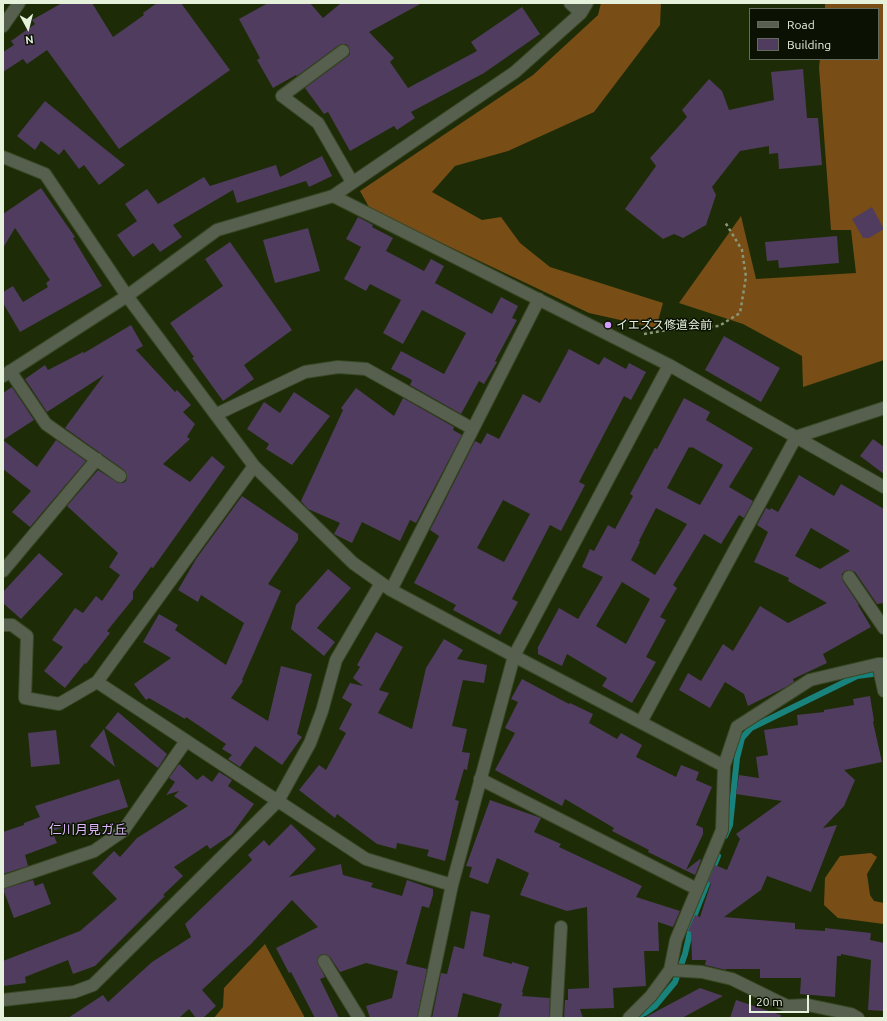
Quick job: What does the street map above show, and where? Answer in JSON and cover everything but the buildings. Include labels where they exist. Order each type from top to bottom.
[{"type":"street","points":[[3,26],[19,3]]},
{"type":"street","points":[[120,476],[46,424],[6,373],[127,296],[217,230],[333,196],[515,72],[584,8],[570,3]]},
{"type":"street","points":[[343,51],[282,96],[318,123],[352,182]]},
{"type":"street","points":[[3,157],[44,174],[127,296],[217,414],[254,466],[353,564],[391,590],[724,766]]},
{"type":"street","points":[[333,196],[669,365],[884,487]]},
{"type":"street","points":[[391,590],[539,299]]},
{"type":"street","points":[[424,1018],[452,884],[514,656],[669,365]]},
{"type":"street","points":[[217,414],[305,372],[338,367],[366,370],[473,428]]},
{"type":"street","points":[[641,722],[796,437],[884,408]]},
{"type":"street","points":[[3,571],[97,459]]},
{"type":"street","points":[[3,625],[12,625],[27,636],[25,698],[59,704],[97,682],[254,466]]},
{"type":"street","points":[[849,576],[884,628]]},
{"type":"street","points":[[3,1000],[74,992],[93,985],[278,801],[310,743],[322,711],[336,660],[381,583]]},
{"type":"street","points":[[629,1018],[651,996],[671,970],[676,940],[722,830],[724,766],[737,727],[810,680],[880,664],[883,689]]},
{"type":"street","points":[[97,682],[366,859],[452,884]]},
{"type":"street","points":[[3,882],[94,851],[123,831],[186,741]]},
{"type":"street","points":[[480,779],[697,888]]},
{"type":"street","points":[[556,1018],[561,927]]},
{"type":"street","points":[[324,961],[359,1018]]},
{"type":"street","points":[[671,970],[702,972],[732,979],[787,1006],[808,1005],[851,1014],[858,1018]]},
{"type":"path","points":[[616,338],[674,329],[719,326],[740,313],[746,277],[743,256],[742,250],[725,222]]},
{"type":"shaded area","points":[[601,3],[661,3],[660,25],[594,112],[508,151],[455,166],[432,192],[482,220],[501,217],[520,243],[550,267],[663,303],[656,328],[589,313],[370,209],[360,191],[533,75],[598,15]]},
{"type":"shaded area","points":[[825,3],[884,3],[884,360],[803,387],[802,356],[743,324],[679,303],[741,216],[756,279],[856,273],[851,230],[831,230],[819,67],[820,60],[879,60],[879,8],[825,8]]},
{"type":"shaded area","points":[[871,853],[877,857],[867,874],[870,895],[874,901],[884,903],[884,924],[838,918],[824,905],[825,878],[840,856]]},
{"type":"shaded area","points":[[265,944],[305,1018],[214,1018],[223,1007],[224,988]]},
{"type":"waterway","points":[[725,836],[730,825],[737,758],[742,738],[751,728],[857,676],[880,673]]},
{"type":"waterway","points":[[634,1017],[645,1013],[655,1006],[675,982],[685,954],[693,919],[718,856]]},
{"type":"place","name":"イエズス修道会前","points":[[608,325]]},
{"type":"district","name":"仁川月見ガ丘","points":[[88,830]]}]
